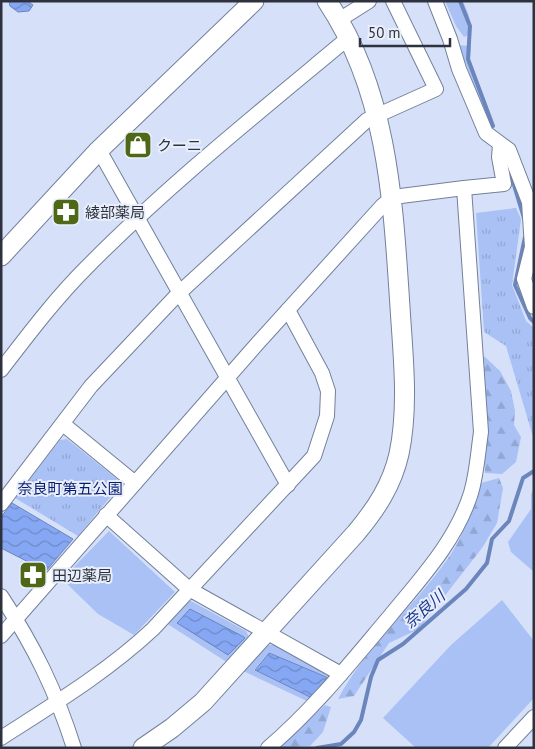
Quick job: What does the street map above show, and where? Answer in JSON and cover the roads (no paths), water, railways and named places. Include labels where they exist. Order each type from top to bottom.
[{"type":"street","points":[[1,256],[98,150],[254,1]]},
{"type":"street","points":[[143,748],[172,728],[203,702],[373,512],[390,485],[398,456],[404,424],[404,391],[393,197],[377,116],[366,80],[339,20],[327,1]]},
{"type":"street","points":[[339,20],[369,1]]},
{"type":"street","points":[[1,504],[91,386],[178,294],[367,120],[436,89],[393,1]]},
{"type":"street","points":[[435,1],[459,69],[486,133],[500,146],[509,150],[529,202],[532,247],[524,279],[534,307]]},
{"type":"street","points":[[1,370],[30,331],[84,270],[137,219],[347,39]]},
{"type":"street","points":[[1,636],[333,259],[393,197],[504,184],[499,157],[500,146]]},
{"type":"street","points":[[98,150],[288,485]]},
{"type":"street","points":[[268,748],[297,723],[341,674],[442,552],[463,513],[473,487],[481,432],[464,188]]},
{"type":"street","points":[[1,738],[60,702],[131,649],[314,456],[327,416],[328,391],[322,373],[288,310]]},
{"type":"street","points":[[63,424],[135,483]]},
{"type":"street","points":[[106,515],[189,590],[341,674]]},
{"type":"street","points":[[1,596],[43,665],[60,702],[74,748]]},
{"type":"street","points":[[504,748],[534,717]]},
{"type":"water","points":[[9,1],[27,1],[33,5],[29,11],[18,12],[10,6]]},
{"type":"water","points":[[12,503],[73,539],[46,571],[1,548],[1,517]]},
{"type":"water","points":[[190,609],[245,638],[228,655],[177,623]]},
{"type":"water","points":[[269,653],[329,678],[310,697],[255,670]]},
{"type":"waterway","points":[[460,1],[470,26],[468,59],[493,126]]},
{"type":"waterway","points":[[510,172],[524,218]]},
{"type":"waterway","points":[[525,237],[515,285],[530,318],[534,322]]},
{"type":"waterway","name":"奈良川","points":[[317,748],[341,744],[354,732],[361,720],[371,677],[378,660],[403,644],[466,589],[487,563],[492,539],[509,521],[523,478],[534,471]]},
{"type":"place","name":"クーニ","points":[[138,145]]},
{"type":"place","name":"綾部薬局","points":[[66,212]]},
{"type":"place","name":"田辺薬局","points":[[33,575]]},
{"type":"park label","name":"奈良町第五公園","points":[[70,488]]}]
